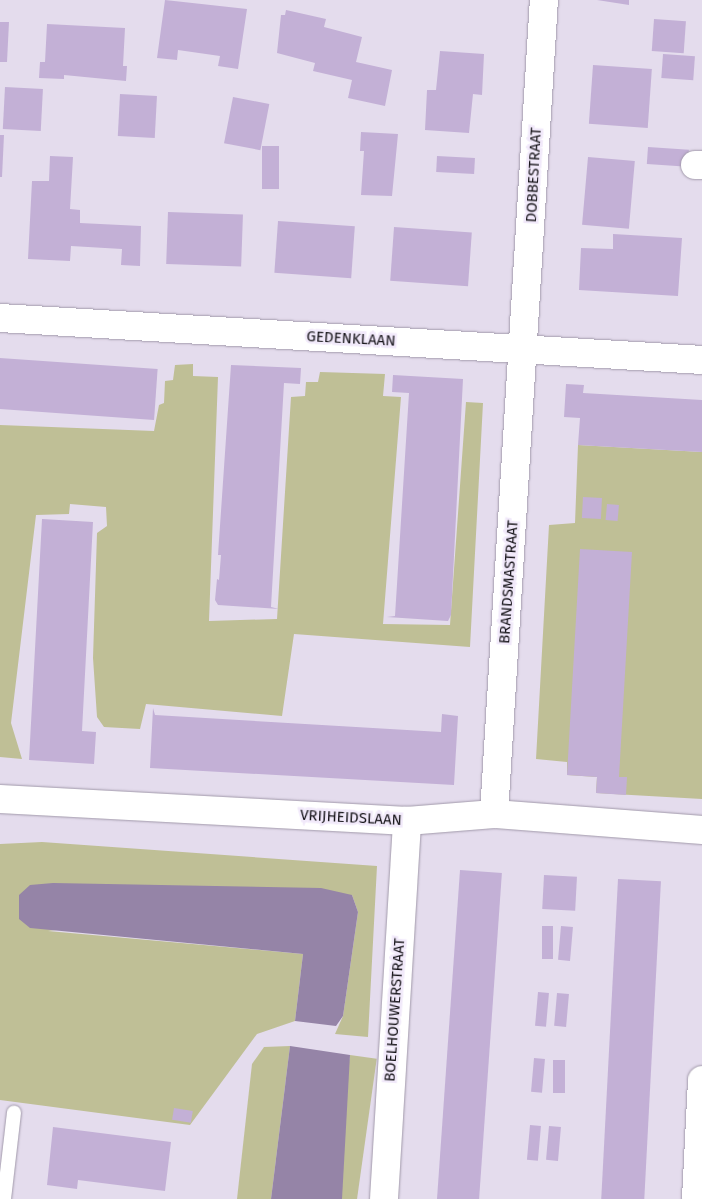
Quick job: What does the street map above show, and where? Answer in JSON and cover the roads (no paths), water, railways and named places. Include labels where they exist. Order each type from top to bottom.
[{"type":"street","name":"DOBBESTRAAT","points":[[524,350],[544,0]]},
{"type":"street","name":"GEDENKLAAN","points":[[0,318],[702,360]]},
{"type":"street","name":"BRANDSMASTRAAT","points":[[494,814],[524,350]]},
{"type":"street","name":"VRIJHEIDSLAAN","points":[[0,799],[407,821],[494,814],[702,830]]},
{"type":"street","name":"BOELHOUWERSTRAAT","points":[[384,1199],[407,821]]},
{"type":"street","points":[[696,1199],[702,1080]]},
{"type":"lane","points":[[4,1199],[14,1114]]}]
